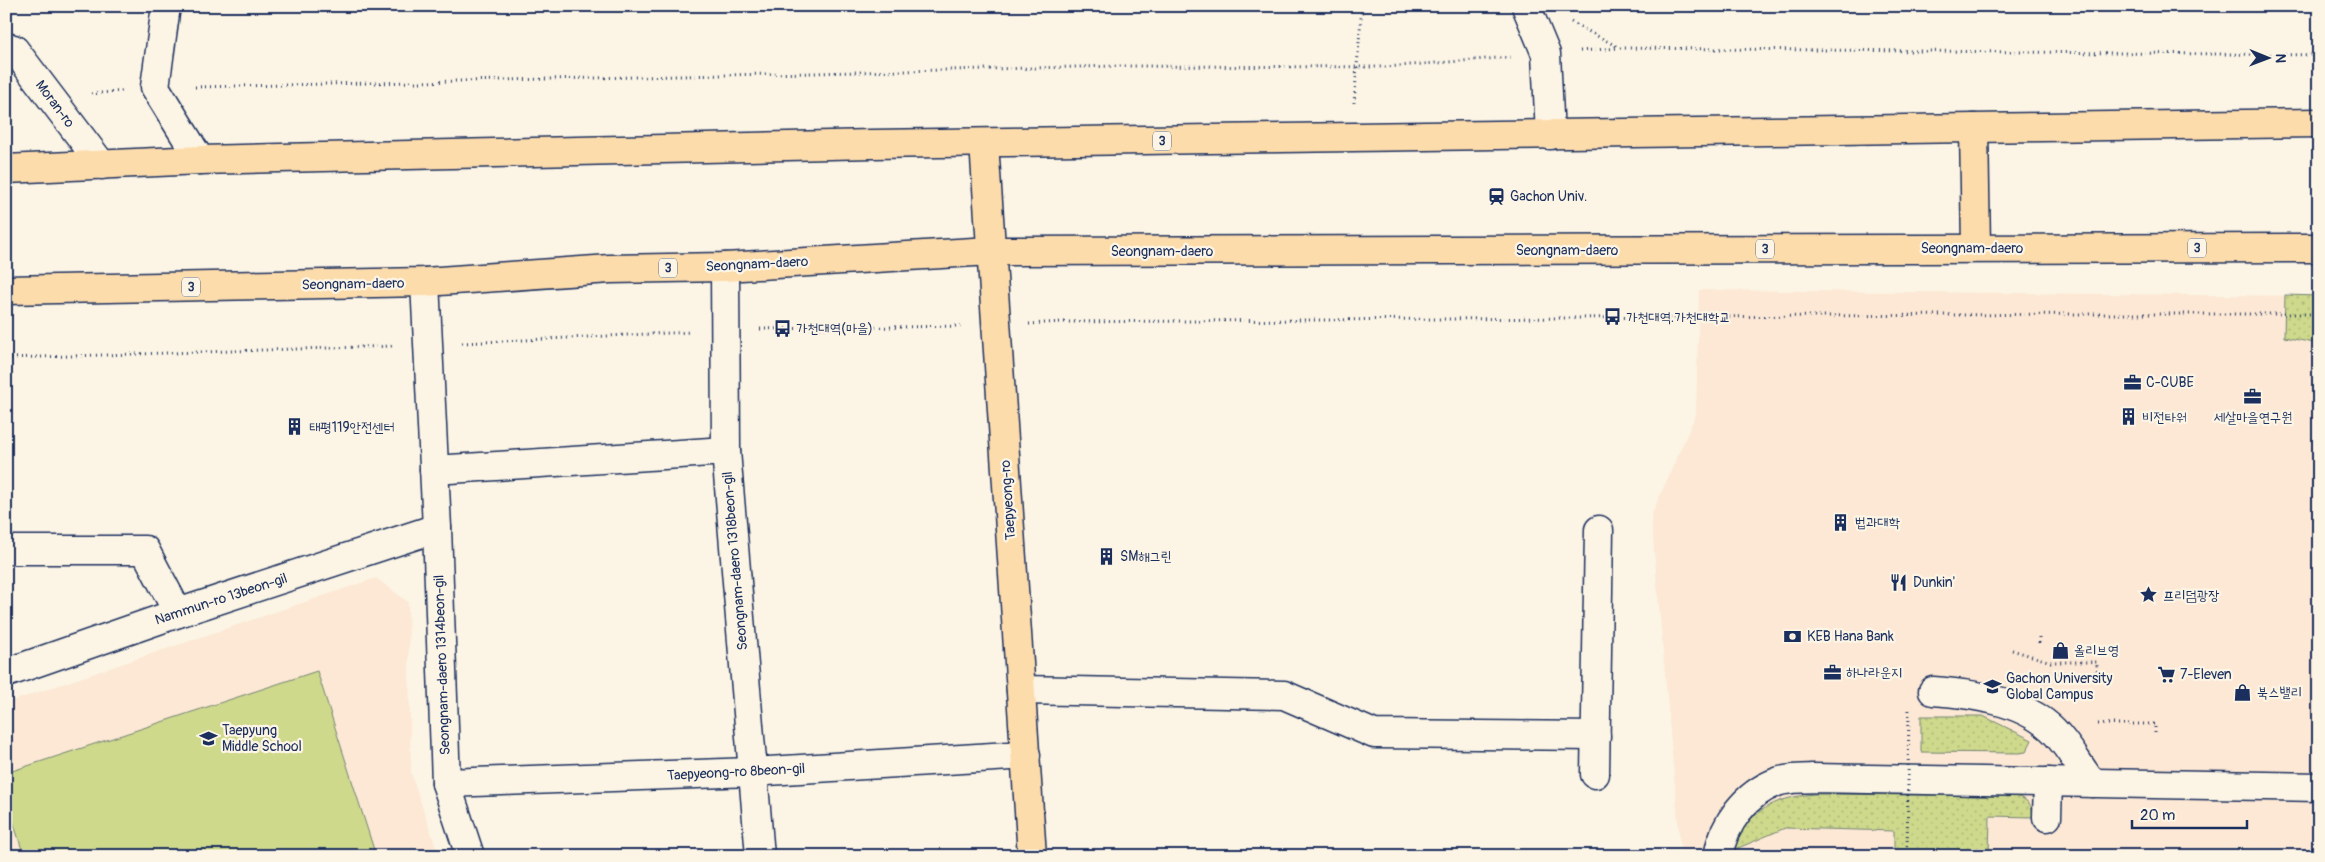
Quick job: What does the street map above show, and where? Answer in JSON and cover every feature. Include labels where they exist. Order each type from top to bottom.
[{"type":"main road","name":"3","points":[[6,169],[200,160],[984,143],[2319,123]]},
{"type":"main road","points":[[1974,128],[1976,248]]},
{"type":"main road","name":"Taepyeong-ro","points":[[984,143],[1032,856]]},
{"type":"main road","name":"Seongnam-daero","points":[[6,290],[425,282],[610,269],[725,266],[991,251],[2319,248]]},
{"type":"street","points":[[166,6],[155,87],[200,160]]},
{"type":"street","points":[[1526,6],[1546,54],[1550,135]]},
{"type":"street","name":"Moran-ro","points":[[6,47],[14,49],[102,165]]},
{"type":"street","name":"Seongnam-daero 1318beon-gil","points":[[725,266],[726,451],[760,856]]},
{"type":"street","name":"Seongnam-daero 1314beon-gil","points":[[425,282],[437,528],[446,783],[470,856]]},
{"type":"street","points":[[434,470],[726,451]]},
{"type":"street","name":"Nammun-ro 13beon-gil","points":[[6,673],[178,613],[437,528]]},
{"type":"street","points":[[1595,774],[1600,530]]},
{"type":"street","points":[[6,550],[145,550],[178,613]]},
{"type":"street","points":[[1021,690],[1284,695],[1374,734],[1596,736]]},
{"type":"street","points":[[1932,691],[1989,698],[2021,708],[2051,728],[2092,783]]},
{"type":"street","name":"Taepyeong-ro 8beon-gil","points":[[446,783],[752,772],[1026,755]]},
{"type":"street","points":[[1718,856],[1720,843],[1733,816],[1752,794],[1778,781],[1812,778],[2319,787]]},
{"type":"street","points":[[2047,817],[2048,782]]},
{"type":"path","points":[[1351,138],[1362,6]]},
{"type":"path","points":[[1563,17],[1619,48]]},
{"type":"path","points":[[51,98],[155,87],[1111,67],[1386,67],[1619,48],[2319,55]]},
{"type":"path","points":[[6,358],[428,345],[725,330],[854,326],[997,326],[1080,322],[2066,314],[2319,314]]},
{"type":"path","points":[[2038,643],[2039,634]]},
{"type":"path","points":[[2012,650],[2051,662],[2096,662],[2097,673],[2039,673]]},
{"type":"path","points":[[1907,856],[1909,706]]},
{"type":"path","points":[[2098,724],[2155,724],[2155,736]]},
{"type":"shaded area","name":"Gachon University Global Campus","points":[[1699,290],[2319,296],[2319,856],[1681,856],[1651,516],[1696,414]]},
{"type":"shaded area","name":"Taepyung Middle School","points":[[376,578],[408,602],[411,773],[439,856],[6,856],[6,703]]},
{"type":"green space","points":[[2285,295],[2319,296],[2319,344],[2284,337]]},
{"type":"green space","points":[[317,671],[376,856],[24,856],[6,799],[6,773]]},
{"type":"green space","points":[[1921,716],[1983,716],[2032,740],[2026,752],[2019,753],[1921,752]]},
{"type":"green space","points":[[1815,794],[2015,796],[2023,799],[2030,805],[2033,817],[1990,816],[1989,856],[1894,856],[1894,831],[1785,828],[1729,852],[1744,827],[1763,810],[1786,799]]},
{"type":"place","name":"Gachon Univ.","points":[[1496,196]]},
{"type":"place","name":"가천대역.가천대학교","points":[[1612,317]]},
{"type":"place","name":"가천대역(마을)","points":[[782,328]]},
{"type":"place","name":"C-CUBE","points":[[2132,382]]},
{"type":"place","name":"세살마을연구원","points":[[2253,397]]},
{"type":"place","name":"비전타워","points":[[2128,417]]},
{"type":"place","name":"태평119안전센터","points":[[295,427]]},
{"type":"place","name":"법과대학","points":[[1841,522]]},
{"type":"place","name":"SM해그린","points":[[1106,556]]},
{"type":"place","name":"Dunkin'","points":[[1899,582]]},
{"type":"place","name":"프리덤광장","points":[[2149,595]]},
{"type":"place","name":"KEB Hana Bank","points":[[1793,636]]},
{"type":"place","name":"올리브영","points":[[2060,650]]},
{"type":"place","name":"하나라운지","points":[[1832,672]]},
{"type":"place","name":"7-Eleven","points":[[2166,674]]},
{"type":"place","name":"Gachon University Global Campus","points":[[1992,686]]},
{"type":"place","name":"북스밸리","points":[[2243,692]]},
{"type":"place","name":"Taepyung Middle School","points":[[208,738]]}]
